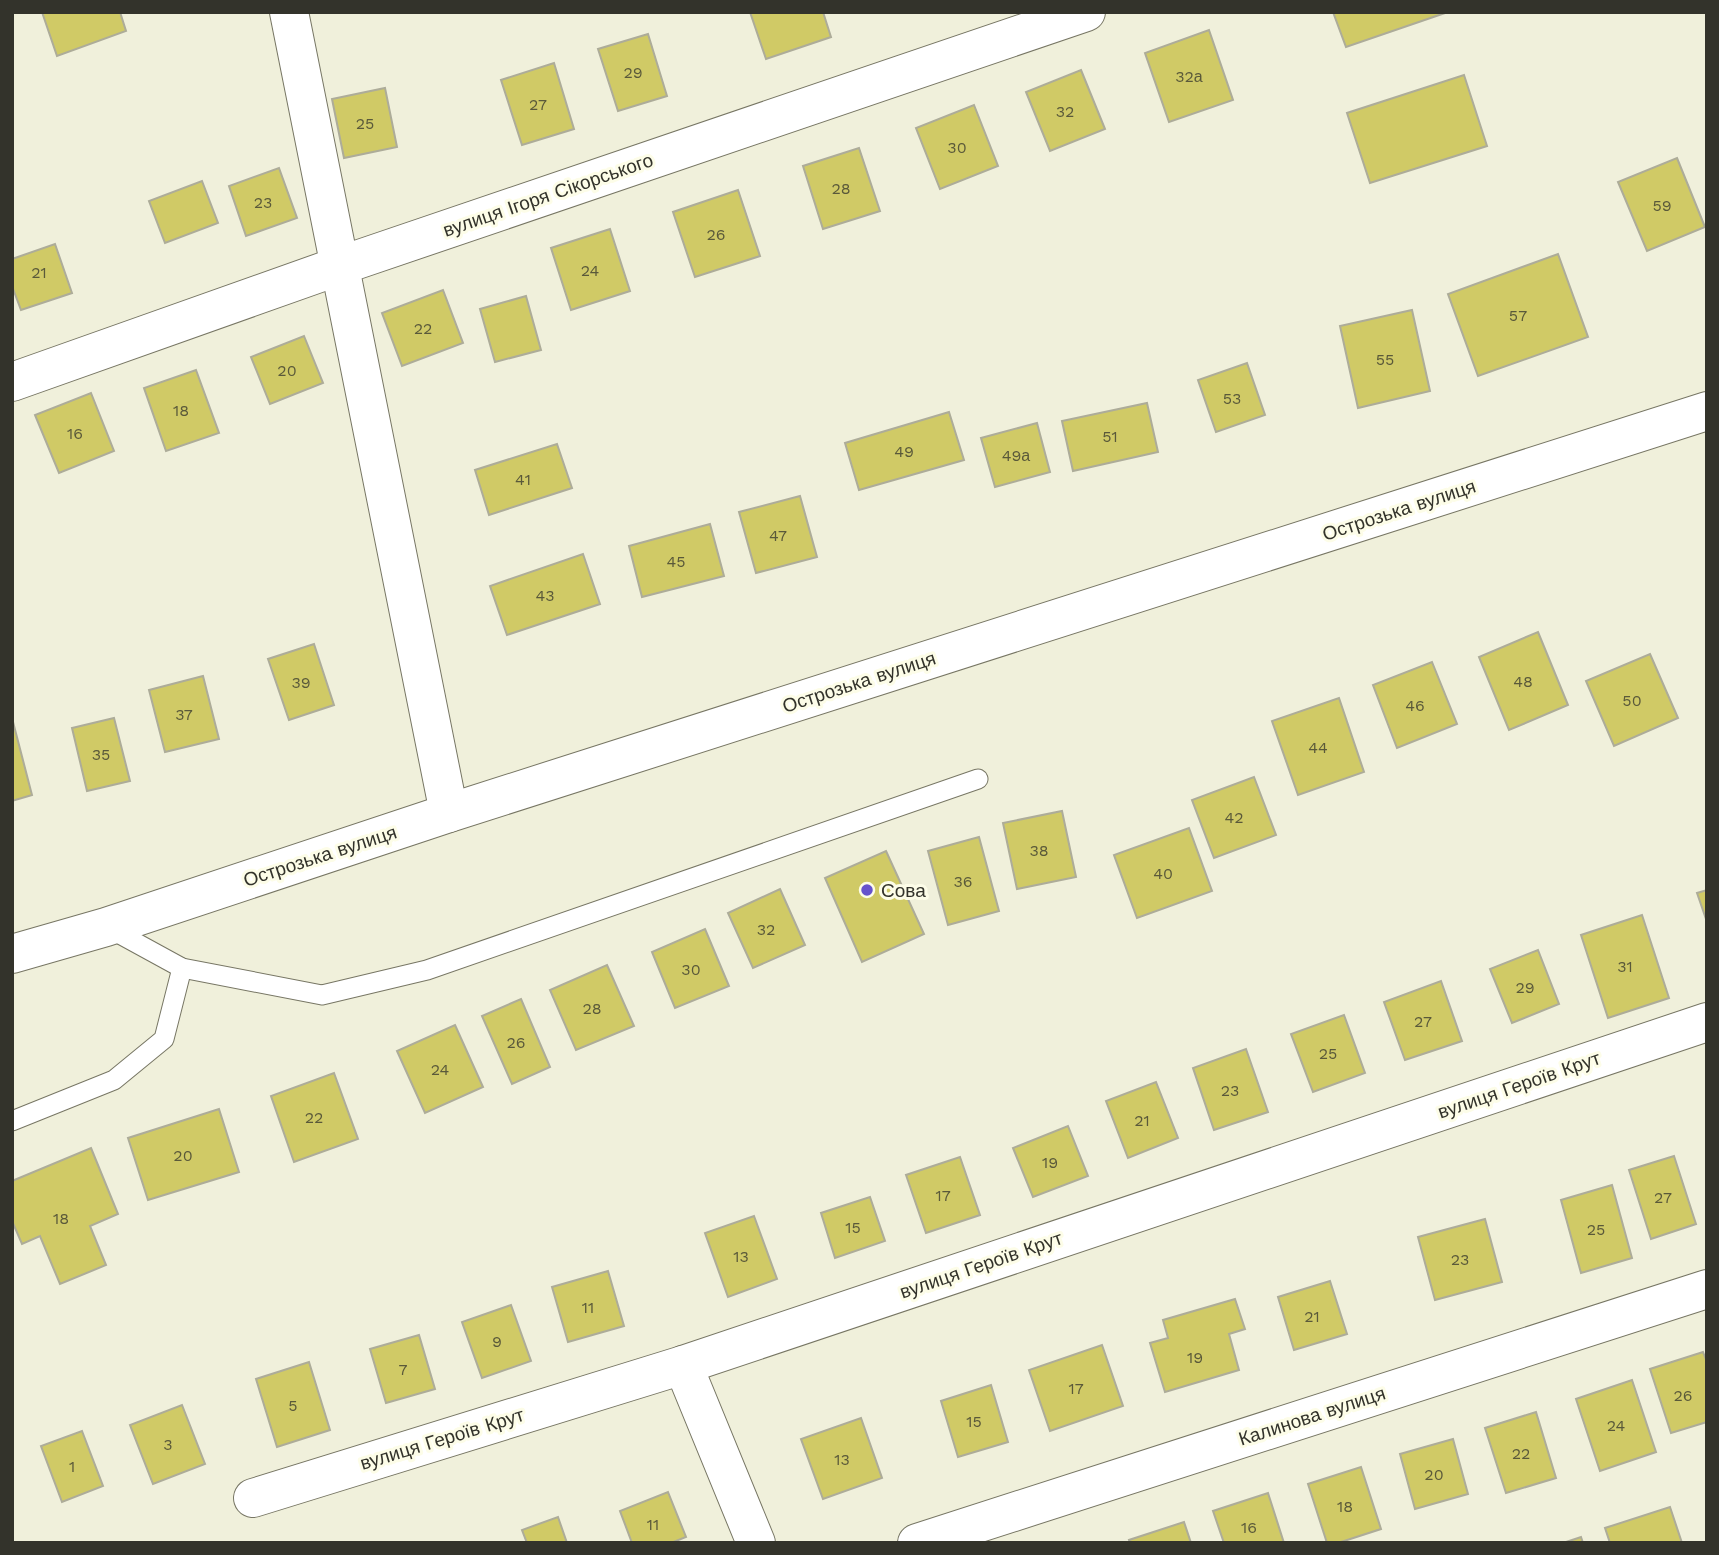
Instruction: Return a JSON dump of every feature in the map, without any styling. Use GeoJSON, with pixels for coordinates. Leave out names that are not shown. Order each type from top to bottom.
{"type":"FeatureCollection","features":[{"type":"Feature","properties":{"kind":"street"},"geometry":{"type":"LineString","coordinates":[[289,12],[449,813]]}},
{"type":"Feature","properties":{"kind":"street","name":"вулиця Ігоря Сікорського"},"geometry":{"type":"LineString","coordinates":[[12,382],[339,266],[1086,12]]}},
{"type":"Feature","properties":{"kind":"street","name":"Острозька вулиця"},"geometry":{"type":"LineString","coordinates":[[12,954],[106,927],[449,813],[1707,411]]}},
{"type":"Feature","properties":{"kind":"street","name":"вулиця Героїв Крут"},"geometry":{"type":"LineString","coordinates":[[253,1498],[683,1365],[1707,1022]]}},
{"type":"Feature","properties":{"kind":"street","name":"Калинова вулиця"},"geometry":{"type":"LineString","coordinates":[[917,1543],[1707,1289]]}},
{"type":"Feature","properties":{"kind":"street"},"geometry":{"type":"LineString","coordinates":[[683,1365],[756,1543]]}},
{"type":"Feature","properties":{"kind":"lane"},"geometry":{"type":"LineString","coordinates":[[106,927],[181,968],[322,995],[451,962],[978,779]]}},
{"type":"Feature","properties":{"kind":"lane"},"geometry":{"type":"LineString","coordinates":[[12,1121],[114,1080],[164,1039],[181,968]]}},
{"type":"Feature","properties":{"kind":"building"},"geometry":{"type":"Polygon","coordinates":[[[42,12],[120,12],[126,31],[57,56],[42,12]]]}},
{"type":"Feature","properties":{"kind":"building"},"geometry":{"type":"Polygon","coordinates":[[[750,12],[823,12],[831,37],[766,59],[750,12]]]}},
{"type":"Feature","properties":{"kind":"building"},"geometry":{"type":"Polygon","coordinates":[[[1333,12],[1448,12],[1346,47],[1333,12]]]}},
{"type":"Feature","properties":{"kind":"building"},"geometry":{"type":"Polygon","coordinates":[[[1209,30],[1233,100],[1169,122],[1145,53],[1209,30]]]}},
{"type":"Feature","properties":{"kind":"building"},"geometry":{"type":"Polygon","coordinates":[[[648,34],[667,96],[618,111],[598,49],[648,34]]]}},
{"type":"Feature","properties":{"kind":"building"},"geometry":{"type":"Polygon","coordinates":[[[554,63],[574,129],[522,145],[501,80],[554,63]]]}},
{"type":"Feature","properties":{"kind":"building"},"geometry":{"type":"Polygon","coordinates":[[[1081,70],[1105,129],[1050,151],[1026,92],[1081,70]]]}},
{"type":"Feature","properties":{"kind":"building"},"geometry":{"type":"Polygon","coordinates":[[[1464,75],[1487,146],[1370,183],[1347,113],[1464,75]]]}},
{"type":"Feature","properties":{"kind":"building"},"geometry":{"type":"Polygon","coordinates":[[[385,88],[397,147],[344,158],[332,99],[385,88]]]}},
{"type":"Feature","properties":{"kind":"building"},"geometry":{"type":"Polygon","coordinates":[[[974,105],[998,166],[940,189],[916,128],[974,105]]]}},
{"type":"Feature","properties":{"kind":"building"},"geometry":{"type":"Polygon","coordinates":[[[859,148],[880,211],[823,229],[803,166],[859,148]]]}},
{"type":"Feature","properties":{"kind":"building"},"geometry":{"type":"Polygon","coordinates":[[[1677,158],[1705,227],[1647,251],[1618,182],[1677,158]]]}},
{"type":"Feature","properties":{"kind":"building"},"geometry":{"type":"Polygon","coordinates":[[[279,168],[297,218],[246,236],[229,186],[279,168]]]}},
{"type":"Feature","properties":{"kind":"building"},"geometry":{"type":"Polygon","coordinates":[[[202,181],[218,223],[165,243],[149,201],[202,181]]]}},
{"type":"Feature","properties":{"kind":"building"},"geometry":{"type":"Polygon","coordinates":[[[738,190],[760,256],[695,277],[673,212],[738,190]]]}},
{"type":"Feature","properties":{"kind":"building"},"geometry":{"type":"Polygon","coordinates":[[[610,229],[630,291],[571,310],[551,248],[610,229]]]}},
{"type":"Feature","properties":{"kind":"building"},"geometry":{"type":"Polygon","coordinates":[[[55,244],[72,293],[21,310],[12,286],[12,259],[55,244]]]}},
{"type":"Feature","properties":{"kind":"building"},"geometry":{"type":"Polygon","coordinates":[[[1558,254],[1588,337],[1478,376],[1448,294],[1558,254]]]}},
{"type":"Feature","properties":{"kind":"building"},"geometry":{"type":"Polygon","coordinates":[[[443,290],[463,343],[402,366],[382,313],[443,290]]]}},
{"type":"Feature","properties":{"kind":"building"},"geometry":{"type":"Polygon","coordinates":[[[526,296],[541,350],[495,362],[480,309],[526,296]]]}},
{"type":"Feature","properties":{"kind":"building"},"geometry":{"type":"Polygon","coordinates":[[[1412,310],[1430,391],[1358,408],[1340,326],[1412,310]]]}},
{"type":"Feature","properties":{"kind":"building"},"geometry":{"type":"Polygon","coordinates":[[[304,336],[323,383],[270,404],[251,357],[304,336]]]}},
{"type":"Feature","properties":{"kind":"building"},"geometry":{"type":"Polygon","coordinates":[[[1247,363],[1265,415],[1216,432],[1198,380],[1247,363]]]}},
{"type":"Feature","properties":{"kind":"building"},"geometry":{"type":"Polygon","coordinates":[[[196,370],[219,433],[166,451],[144,388],[196,370]]]}},
{"type":"Feature","properties":{"kind":"building"},"geometry":{"type":"Polygon","coordinates":[[[91,393],[114,451],[59,473],[35,415],[91,393]]]}},
{"type":"Feature","properties":{"kind":"building"},"geometry":{"type":"Polygon","coordinates":[[[1147,403],[1158,452],[1073,471],[1062,421],[1147,403]]]}},
{"type":"Feature","properties":{"kind":"building"},"geometry":{"type":"Polygon","coordinates":[[[949,412],[964,460],[859,490],[845,443],[949,412]]]}},
{"type":"Feature","properties":{"kind":"building"},"geometry":{"type":"Polygon","coordinates":[[[1037,423],[1050,472],[995,487],[981,438],[1037,423]]]}},
{"type":"Feature","properties":{"kind":"building"},"geometry":{"type":"Polygon","coordinates":[[[557,444],[572,488],[489,515],[475,470],[557,444]]]}},
{"type":"Feature","properties":{"kind":"building"},"geometry":{"type":"Polygon","coordinates":[[[800,496],[817,557],[756,573],[739,512],[800,496]]]}},
{"type":"Feature","properties":{"kind":"building"},"geometry":{"type":"Polygon","coordinates":[[[710,524],[724,576],[642,597],[629,546],[710,524]]]}},
{"type":"Feature","properties":{"kind":"building"},"geometry":{"type":"Polygon","coordinates":[[[583,554],[600,604],[507,635],[490,586],[583,554]]]}},
{"type":"Feature","properties":{"kind":"building"},"geometry":{"type":"Polygon","coordinates":[[[1538,632],[1568,705],[1509,730],[1479,657],[1538,632]]]}},
{"type":"Feature","properties":{"kind":"building"},"geometry":{"type":"Polygon","coordinates":[[[314,644],[334,705],[289,720],[268,659],[314,644]]]}},
{"type":"Feature","properties":{"kind":"building"},"geometry":{"type":"Polygon","coordinates":[[[1650,654],[1678,718],[1614,746],[1586,681],[1650,654]]]}},
{"type":"Feature","properties":{"kind":"building"},"geometry":{"type":"Polygon","coordinates":[[[1432,662],[1457,724],[1397,748],[1373,685],[1432,662]]]}},
{"type":"Feature","properties":{"kind":"building"},"geometry":{"type":"Polygon","coordinates":[[[203,676],[219,739],[165,752],[149,690],[203,676]]]}},
{"type":"Feature","properties":{"kind":"building"},"geometry":{"type":"Polygon","coordinates":[[[1339,698],[1364,772],[1298,795],[1272,721],[1339,698]]]}},
{"type":"Feature","properties":{"kind":"building"},"geometry":{"type":"Polygon","coordinates":[[[12,718],[32,795],[12,801],[12,718]]]}},
{"type":"Feature","properties":{"kind":"building"},"geometry":{"type":"Polygon","coordinates":[[[114,718],[130,781],[87,791],[72,728],[114,718]]]}},
{"type":"Feature","properties":{"kind":"building"},"geometry":{"type":"Polygon","coordinates":[[[1254,777],[1276,835],[1214,858],[1192,800],[1254,777]]]}},
{"type":"Feature","properties":{"kind":"building"},"geometry":{"type":"Polygon","coordinates":[[[1062,811],[1076,877],[1017,889],[1003,823],[1062,811]]]}},
{"type":"Feature","properties":{"kind":"building"},"geometry":{"type":"Polygon","coordinates":[[[1189,828],[1212,891],[1137,918],[1114,855],[1189,828]]]}},
{"type":"Feature","properties":{"kind":"building"},"geometry":{"type":"Polygon","coordinates":[[[979,837],[999,911],[948,925],[928,851],[979,837]]]}},
{"type":"Feature","properties":{"kind":"building"},"geometry":{"type":"Polygon","coordinates":[[[886,851],[924,934],[862,962],[825,878],[886,851]]]}},
{"type":"Feature","properties":{"kind":"building"},"geometry":{"type":"Polygon","coordinates":[[[780,889],[805,945],[753,968],[728,913],[780,889]]]}},
{"type":"Feature","properties":{"kind":"building"},"geometry":{"type":"Polygon","coordinates":[[[1707,890],[1707,922],[1697,893],[1707,890]]]}},
{"type":"Feature","properties":{"kind":"building"},"geometry":{"type":"Polygon","coordinates":[[[1642,915],[1669,998],[1608,1018],[1581,935],[1642,915]]]}},
{"type":"Feature","properties":{"kind":"building"},"geometry":{"type":"Polygon","coordinates":[[[705,929],[729,986],[675,1008],[652,952],[705,929]]]}},
{"type":"Feature","properties":{"kind":"building"},"geometry":{"type":"Polygon","coordinates":[[[1538,950],[1559,1004],[1512,1023],[1490,969],[1538,950]]]}},
{"type":"Feature","properties":{"kind":"building"},"geometry":{"type":"Polygon","coordinates":[[[607,965],[634,1026],[576,1050],[550,990],[607,965]]]}},
{"type":"Feature","properties":{"kind":"building"},"geometry":{"type":"Polygon","coordinates":[[[1441,981],[1462,1041],[1405,1060],[1384,1002],[1441,981]]]}},
{"type":"Feature","properties":{"kind":"building"},"geometry":{"type":"Polygon","coordinates":[[[521,999],[550,1067],[512,1084],[482,1016],[521,999]]]}},
{"type":"Feature","properties":{"kind":"building"},"geometry":{"type":"Polygon","coordinates":[[[1344,1015],[1365,1073],[1313,1092],[1291,1034],[1344,1015]]]}},
{"type":"Feature","properties":{"kind":"building"},"geometry":{"type":"Polygon","coordinates":[[[455,1025],[483,1087],[425,1113],[397,1051],[455,1025]]]}},
{"type":"Feature","properties":{"kind":"building"},"geometry":{"type":"Polygon","coordinates":[[[1246,1049],[1268,1112],[1214,1130],[1193,1068],[1246,1049]]]}},
{"type":"Feature","properties":{"kind":"building"},"geometry":{"type":"Polygon","coordinates":[[[334,1073],[358,1139],[294,1162],[271,1096],[334,1073]]]}},
{"type":"Feature","properties":{"kind":"building"},"geometry":{"type":"Polygon","coordinates":[[[1156,1082],[1178,1138],[1128,1158],[1106,1101],[1156,1082]]]}},
{"type":"Feature","properties":{"kind":"building"},"geometry":{"type":"Polygon","coordinates":[[[219,1109],[239,1172],[148,1200],[128,1138],[219,1109]]]}},
{"type":"Feature","properties":{"kind":"building"},"geometry":{"type":"Polygon","coordinates":[[[1068,1126],[1088,1176],[1033,1197],[1013,1148],[1068,1126]]]}},
{"type":"Feature","properties":{"kind":"building"},"geometry":{"type":"Polygon","coordinates":[[[91,1148],[118,1214],[90,1226],[106,1265],[60,1284],[40,1236],[22,1244],[12,1221],[12,1181],[91,1148]]]}},
{"type":"Feature","properties":{"kind":"building"},"geometry":{"type":"Polygon","coordinates":[[[1674,1156],[1696,1224],[1651,1239],[1629,1170],[1674,1156]]]}},
{"type":"Feature","properties":{"kind":"building"},"geometry":{"type":"Polygon","coordinates":[[[960,1157],[980,1215],[926,1233],[906,1175],[960,1157]]]}},
{"type":"Feature","properties":{"kind":"building"},"geometry":{"type":"Polygon","coordinates":[[[1612,1185],[1632,1258],[1581,1273],[1561,1200],[1612,1185]]]}},
{"type":"Feature","properties":{"kind":"building"},"geometry":{"type":"Polygon","coordinates":[[[870,1197],[885,1241],[835,1258],[821,1213],[870,1197]]]}},
{"type":"Feature","properties":{"kind":"building"},"geometry":{"type":"Polygon","coordinates":[[[754,1216],[777,1279],[728,1297],[705,1233],[754,1216]]]}},
{"type":"Feature","properties":{"kind":"building"},"geometry":{"type":"Polygon","coordinates":[[[1485,1219],[1502,1282],[1435,1300],[1418,1237],[1485,1219]]]}},
{"type":"Feature","properties":{"kind":"building"},"geometry":{"type":"Polygon","coordinates":[[[608,1271],[624,1326],[568,1342],[552,1287],[608,1271]]]}},
{"type":"Feature","properties":{"kind":"building"},"geometry":{"type":"Polygon","coordinates":[[[1330,1281],[1347,1334],[1294,1350],[1278,1297],[1330,1281]]]}},
{"type":"Feature","properties":{"kind":"building"},"geometry":{"type":"Polygon","coordinates":[[[1235,1299],[1245,1329],[1229,1334],[1239,1370],[1165,1392],[1150,1343],[1168,1338],[1163,1320],[1235,1299]]]}},
{"type":"Feature","properties":{"kind":"building"},"geometry":{"type":"Polygon","coordinates":[[[511,1305],[531,1361],[482,1378],[462,1322],[511,1305]]]}},
{"type":"Feature","properties":{"kind":"building"},"geometry":{"type":"Polygon","coordinates":[[[419,1335],[435,1389],[386,1403],[370,1349],[419,1335]]]}},
{"type":"Feature","properties":{"kind":"building"},"geometry":{"type":"Polygon","coordinates":[[[1102,1345],[1123,1406],[1050,1431],[1029,1370],[1102,1345]]]}},
{"type":"Feature","properties":{"kind":"building"},"geometry":{"type":"Polygon","coordinates":[[[1703,1352],[1707,1362],[1707,1422],[1671,1433],[1650,1369],[1703,1352]]]}},
{"type":"Feature","properties":{"kind":"building"},"geometry":{"type":"Polygon","coordinates":[[[309,1362],[330,1430],[277,1447],[256,1379],[309,1362]]]}},
{"type":"Feature","properties":{"kind":"building"},"geometry":{"type":"Polygon","coordinates":[[[1632,1380],[1656,1452],[1600,1471],[1576,1399],[1632,1380]]]}},
{"type":"Feature","properties":{"kind":"building"},"geometry":{"type":"Polygon","coordinates":[[[991,1385],[1008,1442],[958,1457],[941,1401],[991,1385]]]}},
{"type":"Feature","properties":{"kind":"building"},"geometry":{"type":"Polygon","coordinates":[[[182,1405],[205,1464],[153,1484],[130,1425],[182,1405]]]}},
{"type":"Feature","properties":{"kind":"building"},"geometry":{"type":"Polygon","coordinates":[[[1536,1412],[1556,1478],[1506,1493],[1485,1428],[1536,1412]]]}},
{"type":"Feature","properties":{"kind":"building"},"geometry":{"type":"Polygon","coordinates":[[[861,1418],[882,1478],[823,1499],[801,1439],[861,1418]]]}},
{"type":"Feature","properties":{"kind":"building"},"geometry":{"type":"Polygon","coordinates":[[[82,1431],[103,1486],[62,1502],[41,1446],[82,1431]]]}},
{"type":"Feature","properties":{"kind":"building"},"geometry":{"type":"Polygon","coordinates":[[[1453,1439],[1468,1494],[1415,1509],[1400,1454],[1453,1439]]]}},
{"type":"Feature","properties":{"kind":"building"},"geometry":{"type":"Polygon","coordinates":[[[1361,1467],[1381,1529],[1338,1543],[1327,1543],[1308,1484],[1361,1467]]]}},
{"type":"Feature","properties":{"kind":"building"},"geometry":{"type":"Polygon","coordinates":[[[668,1492],[686,1537],[671,1543],[632,1543],[620,1511],[668,1492]]]}},
{"type":"Feature","properties":{"kind":"building"},"geometry":{"type":"Polygon","coordinates":[[[1268,1493],[1284,1543],[1224,1543],[1213,1511],[1268,1493]]]}},
{"type":"Feature","properties":{"kind":"building"},"geometry":{"type":"Polygon","coordinates":[[[1670,1507],[1682,1543],[1610,1543],[1605,1528],[1670,1507]]]}},
{"type":"Feature","properties":{"kind":"building"},"geometry":{"type":"Polygon","coordinates":[[[558,1517],[567,1543],[527,1543],[522,1530],[558,1517]]]}},
{"type":"Feature","properties":{"kind":"building"},"geometry":{"type":"Polygon","coordinates":[[[1184,1522],[1191,1543],[1130,1543],[1129,1540],[1184,1522]]]}},
{"type":"Feature","properties":{"kind":"building"},"geometry":{"type":"Polygon","coordinates":[[[1581,1537],[1583,1543],[1563,1543],[1581,1537]]]}},
{"type":"Feature","properties":{"kind":"place","name":"Сова"},"geometry":{"type":"Point","coordinates":[867,890]}}]}
